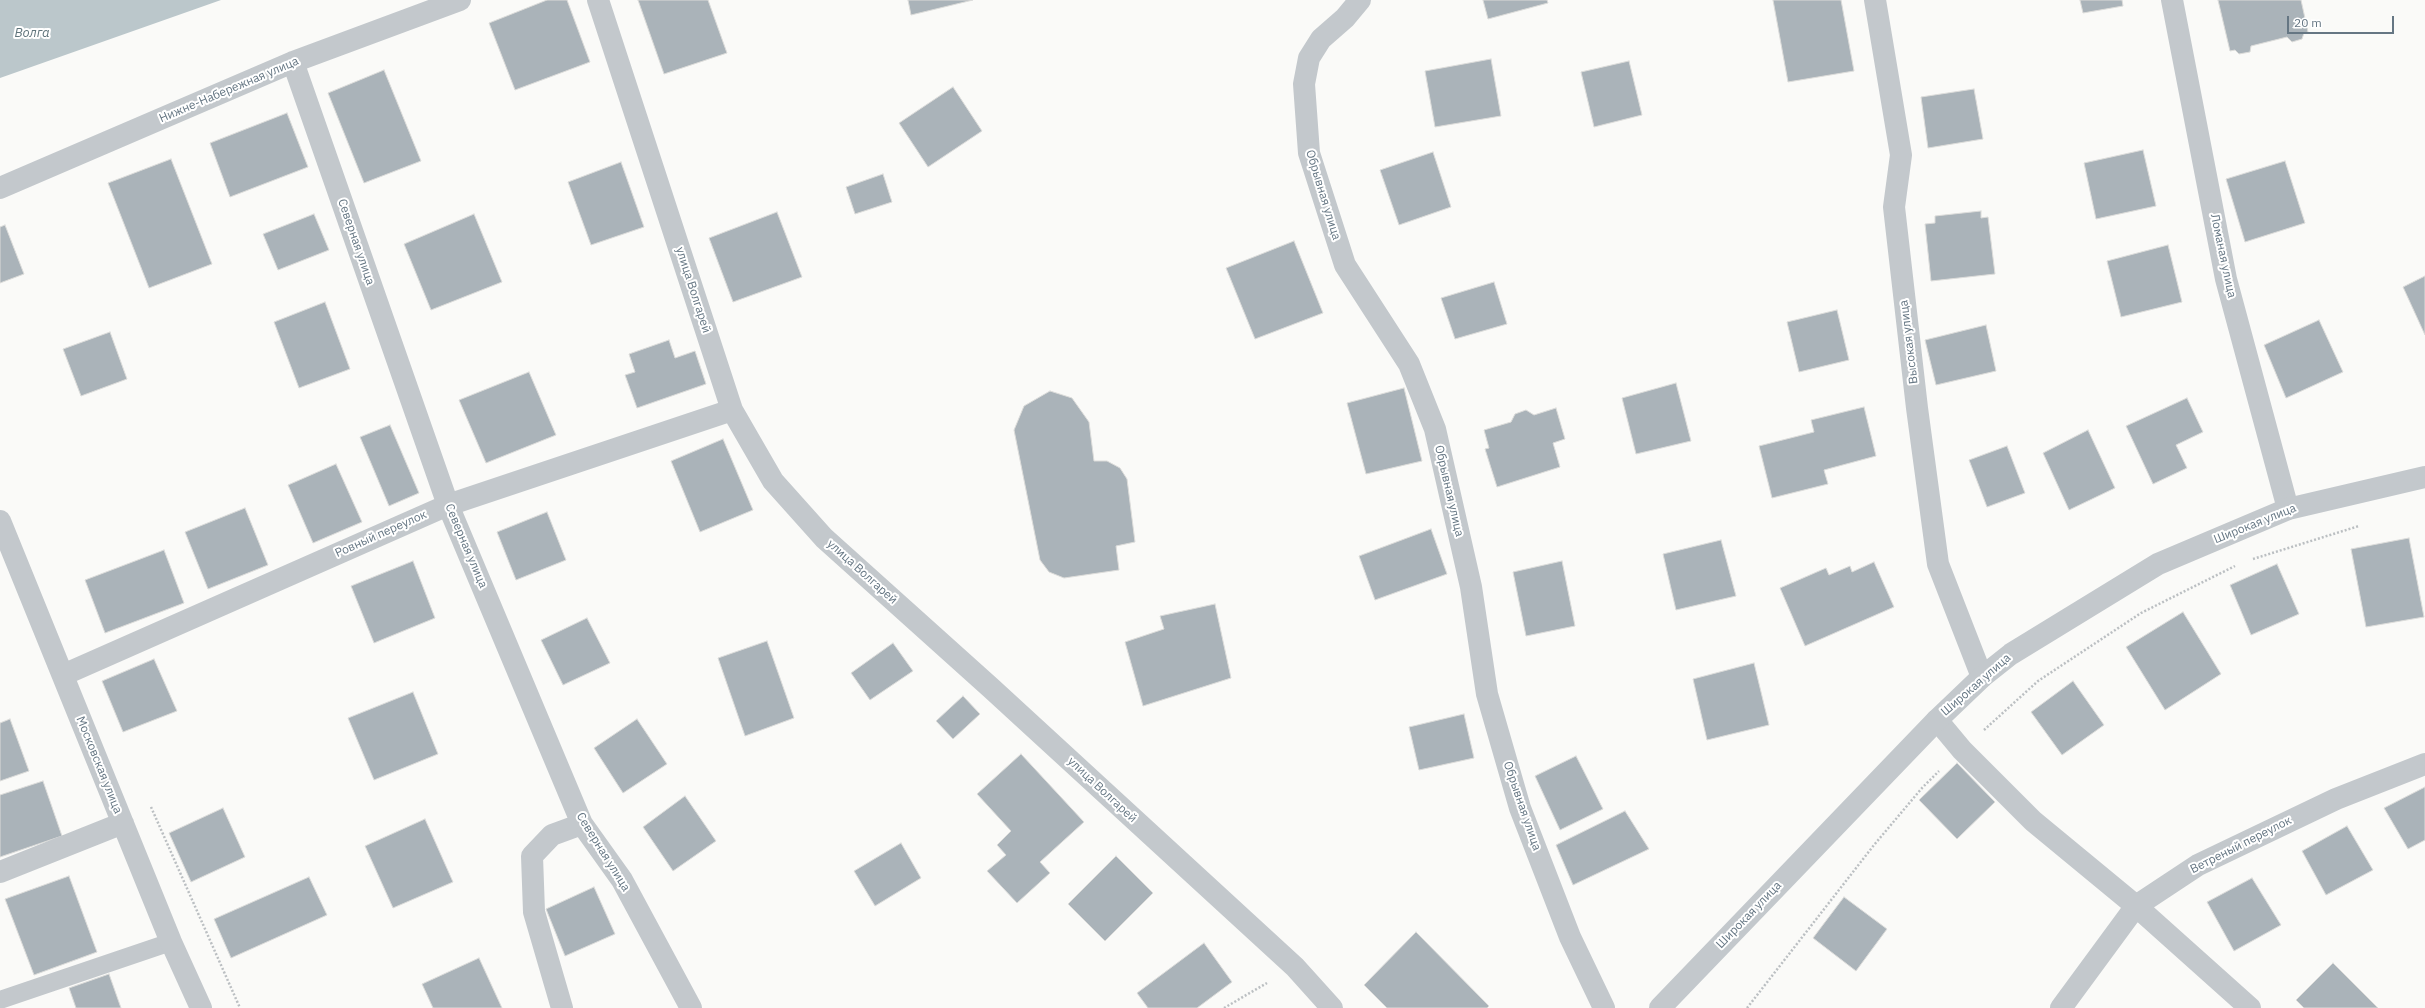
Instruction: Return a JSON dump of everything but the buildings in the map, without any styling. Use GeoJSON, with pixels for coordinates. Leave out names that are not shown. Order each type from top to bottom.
{"type":"FeatureCollection","features":[{"type":"Feature","properties":{"kind":"street","name":"Нижне-Набережная улица"},"geometry":{"type":"LineString","coordinates":[[0,188],[293,62],[460,0]]}},
{"type":"Feature","properties":{"kind":"street","name":"улица Волгарей"},"geometry":{"type":"LineString","coordinates":[[598,0],[732,410],[773,481],[824,538],[986,682],[1295,967],[1332,1008]]}},
{"type":"Feature","properties":{"kind":"street","name":"Обрывная улица"},"geometry":{"type":"LineString","coordinates":[[1360,0],[1345,18],[1322,39],[1309,58],[1304,84],[1309,153],[1345,265],[1409,364],[1435,429],[1471,587],[1487,694],[1520,808],[1570,937],[1604,1008]]}},
{"type":"Feature","properties":{"kind":"street","name":"Высокая улица"},"geometry":{"type":"LineString","coordinates":[[1875,0],[1901,155],[1894,207],[1917,408],[1938,564],[1982,677]]}},
{"type":"Feature","properties":{"kind":"street","name":"Ломаная улица"},"geometry":{"type":"LineString","coordinates":[[2172,0],[2226,280],[2288,509]]}},
{"type":"Feature","properties":{"kind":"street","name":"Северная улица"},"geometry":{"type":"LineString","coordinates":[[293,62],[448,505],[582,824],[622,880],[691,1008]]}},
{"type":"Feature","properties":{"kind":"street","name":"Ровный переулок"},"geometry":{"type":"LineString","coordinates":[[63,675],[448,505],[732,410]]}},
{"type":"Feature","properties":{"kind":"street","name":"Широкая улица"},"geometry":{"type":"LineString","coordinates":[[1660,1008],[1937,720],[1982,677],[2011,654],[2158,564],[2288,509],[2425,477]]}},
{"type":"Feature","properties":{"kind":"street","name":"Московская улица"},"geometry":{"type":"LineString","coordinates":[[0,521],[171,942],[201,1008]]}},
{"type":"Feature","properties":{"kind":"street"},"geometry":{"type":"LineString","coordinates":[[1937,720],[1962,750],[2033,821],[2136,906],[2250,1008]]}},
{"type":"Feature","properties":{"kind":"street","name":"Ветреный переулок"},"geometry":{"type":"LineString","coordinates":[[2061,1008],[2136,906],[2205,861],[2336,799],[2425,764]]}},
{"type":"Feature","properties":{"kind":"street"},"geometry":{"type":"LineString","coordinates":[[0,872],[123,823]]}},
{"type":"Feature","properties":{"kind":"street"},"geometry":{"type":"LineString","coordinates":[[562,1008],[534,912],[532,856],[552,835],[582,824]]}},
{"type":"Feature","properties":{"kind":"lane"},"geometry":{"type":"LineString","coordinates":[[0,1000],[171,942]]}},
{"type":"Feature","properties":{"kind":"path"},"geometry":{"type":"LineString","coordinates":[[2246,561],[2360,525]]}},
{"type":"Feature","properties":{"kind":"path"},"geometry":{"type":"LineString","coordinates":[[1747,1008],[1888,828],[1922,788],[2038,681],[2142,613],[2239,564]]}},
{"type":"Feature","properties":{"kind":"path"},"geometry":{"type":"LineString","coordinates":[[148,800],[240,1008]]}},
{"type":"Feature","properties":{"kind":"path"},"geometry":{"type":"LineString","coordinates":[[1224,1008],[1295,967]]}},
{"type":"Feature","properties":{"kind":"water","name":"Волга"},"geometry":{"type":"Polygon","coordinates":[[[0,0],[221,0],[0,78],[0,0]]]}}]}
